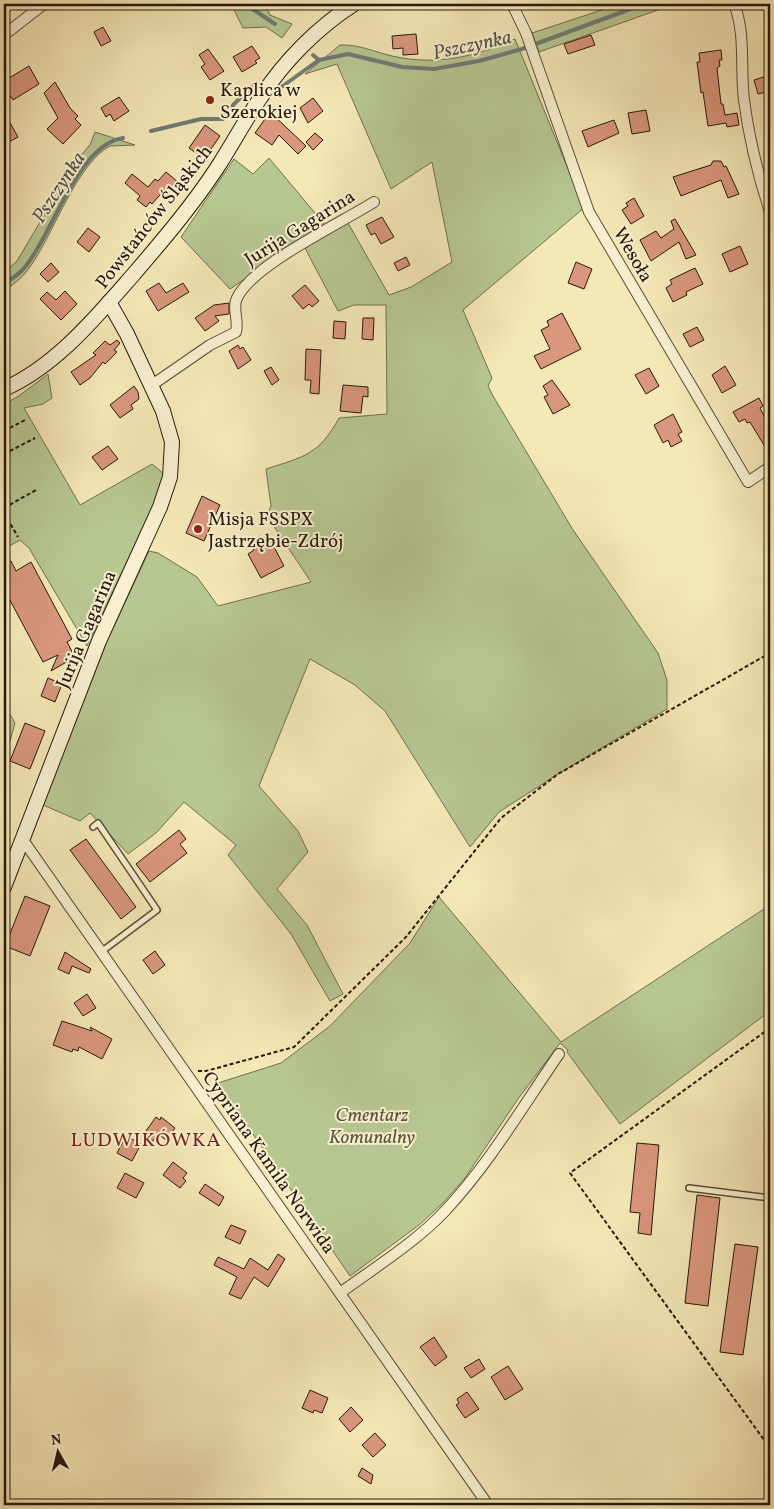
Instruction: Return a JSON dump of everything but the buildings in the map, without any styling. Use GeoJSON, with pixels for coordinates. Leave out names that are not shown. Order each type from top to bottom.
{"type":"FeatureCollection","features":[{"type":"Feature","properties":{"kind":"street"},"geometry":{"type":"LineString","coordinates":[[4,35],[44,4]]}},
{"type":"Feature","properties":{"kind":"street","name":"Powstańców Śląskich"},"geometry":{"type":"LineString","coordinates":[[4,389],[32,373],[60,352],[109,302],[204,189],[261,97],[277,75],[305,44],[354,4]]}},
{"type":"Feature","properties":{"kind":"street","name":"Wesoła"},"geometry":{"type":"LineString","coordinates":[[512,4],[526,33],[589,212],[748,482],[770,467]]}},
{"type":"Feature","properties":{"kind":"street"},"geometry":{"type":"LineString","coordinates":[[734,4],[740,33],[744,98],[755,166],[770,212]]}},
{"type":"Feature","properties":{"kind":"street","name":"Jurija Gagarina"},"geometry":{"type":"LineString","coordinates":[[152,385],[210,345],[236,332],[238,319],[235,300],[243,287],[252,278],[302,244],[374,202]]}},
{"type":"Feature","properties":{"kind":"street","name":"Jurija Gagarina"},"geometry":{"type":"LineString","coordinates":[[4,888],[99,641],[167,490],[172,466],[172,442],[163,411],[127,334],[109,302]]}},
{"type":"Feature","properties":{"kind":"street","name":"Cypriana Kamila Norwida"},"geometry":{"type":"LineString","coordinates":[[23,840],[488,1505]]}},
{"type":"Feature","properties":{"kind":"street"},"geometry":{"type":"LineString","coordinates":[[340,1293],[404,1246],[444,1212],[472,1180],[559,1054]]}},
{"type":"Feature","properties":{"kind":"lane"},"geometry":{"type":"LineString","coordinates":[[93,827],[98,823],[157,910],[101,952]]}},
{"type":"Feature","properties":{"kind":"lane"},"geometry":{"type":"LineString","coordinates":[[689,1188],[770,1198]]}},
{"type":"Feature","properties":{"kind":"path"},"geometry":{"type":"LineString","coordinates":[[4,431],[25,420]]}},
{"type":"Feature","properties":{"kind":"path"},"geometry":{"type":"LineString","coordinates":[[4,454],[35,438]]}},
{"type":"Feature","properties":{"kind":"path"},"geometry":{"type":"LineString","coordinates":[[4,508],[36,490]]}},
{"type":"Feature","properties":{"kind":"path"},"geometry":{"type":"LineString","coordinates":[[4,513],[18,537]]}},
{"type":"Feature","properties":{"kind":"path"},"geometry":{"type":"LineString","coordinates":[[185,1071],[206,1071],[294,1047],[406,937],[501,818],[558,774],[770,653]]}},
{"type":"Feature","properties":{"kind":"path"},"geometry":{"type":"LineString","coordinates":[[770,1028],[570,1173],[770,1448]]}},
{"type":"Feature","properties":{"kind":"green space"},"geometry":{"type":"Polygon","coordinates":[[[231,4],[265,4],[270,15],[292,24],[282,38],[266,27],[243,28],[231,4]]]}},
{"type":"Feature","properties":{"kind":"green space"},"geometry":{"type":"Polygon","coordinates":[[[620,4],[675,4],[539,52],[532,33],[620,4]]]}},
{"type":"Feature","properties":{"kind":"green space"},"geometry":{"type":"Polygon","coordinates":[[[515,39],[584,208],[463,310],[492,378],[488,386],[493,396],[573,530],[658,653],[667,680],[667,709],[558,774],[499,812],[470,847],[385,711],[355,685],[310,659],[259,786],[298,831],[308,852],[277,889],[307,925],[343,994],[330,1001],[291,934],[228,855],[236,845],[184,802],[156,833],[128,854],[90,813],[80,821],[43,805],[96,665],[149,551],[158,553],[197,577],[218,606],[311,582],[267,516],[271,506],[266,469],[309,453],[324,440],[339,418],[387,414],[386,305],[354,305],[338,311],[305,248],[348,223],[389,295],[411,287],[452,262],[432,162],[391,189],[337,64],[305,74],[340,45],[360,47],[408,59],[440,60],[485,51],[515,39]]]}},
{"type":"Feature","properties":{"kind":"green space"},"geometry":{"type":"Polygon","coordinates":[[[95,132],[135,145],[110,146],[97,156],[75,185],[27,271],[4,291],[4,273],[17,261],[76,161],[90,145],[95,132]]]}},
{"type":"Feature","properties":{"kind":"green space"},"geometry":{"type":"Polygon","coordinates":[[[269,158],[325,225],[230,289],[181,237],[234,159],[253,174],[269,158]]]}},
{"type":"Feature","properties":{"kind":"green space"},"geometry":{"type":"Polygon","coordinates":[[[48,374],[52,398],[43,404],[24,408],[80,505],[152,464],[164,474],[159,494],[87,646],[29,548],[20,540],[4,549],[4,404],[19,396],[48,374]]]}},
{"type":"Feature","properties":{"kind":"green space"},"geometry":{"type":"Polygon","coordinates":[[[4,704],[15,723],[5,759],[4,759],[4,704]]]}},
{"type":"Feature","properties":{"kind":"green space","name":"Cmentarz Komunalny"},"geometry":{"type":"Polygon","coordinates":[[[439,897],[561,1042],[770,905],[770,1011],[620,1124],[567,1052],[568,1050],[560,1043],[518,1099],[465,1178],[442,1204],[419,1225],[350,1276],[218,1083],[281,1063],[330,1026],[410,943],[439,897]]]}},
{"type":"Feature","properties":{"kind":"waterway"},"geometry":{"type":"LineString","coordinates":[[245,4],[275,24]]}},
{"type":"Feature","properties":{"kind":"waterway","name":"Pszczynka"},"geometry":{"type":"LineString","coordinates":[[280,88],[319,60],[348,54],[402,67],[434,69],[479,61],[522,49],[644,4]]}},
{"type":"Feature","properties":{"kind":"waterway","name":"Pszczynka"},"geometry":{"type":"LineString","coordinates":[[313,55],[319,60]]}},
{"type":"Feature","properties":{"kind":"waterway","name":"Pszczynka"},"geometry":{"type":"LineString","coordinates":[[151,131],[201,119],[223,119],[234,104],[256,83]]}},
{"type":"Feature","properties":{"kind":"waterway","name":"Pszczynka"},"geometry":{"type":"LineString","coordinates":[[4,284],[23,270],[46,234],[79,173],[92,156],[107,144],[123,138]]}},
{"type":"Feature","properties":{"kind":"place","name":"Kaplica w Szerokiej"},"geometry":{"type":"Point","coordinates":[210,100]}},
{"type":"Feature","properties":{"kind":"place","name":"Misja FSSPX Jastrzębie-Zdrój"},"geometry":{"type":"Point","coordinates":[198,529]}},
{"type":"Feature","properties":{"kind":"district","name":"LUDWIKÓWKA"},"geometry":{"type":"Point","coordinates":[146,1139]}}]}
